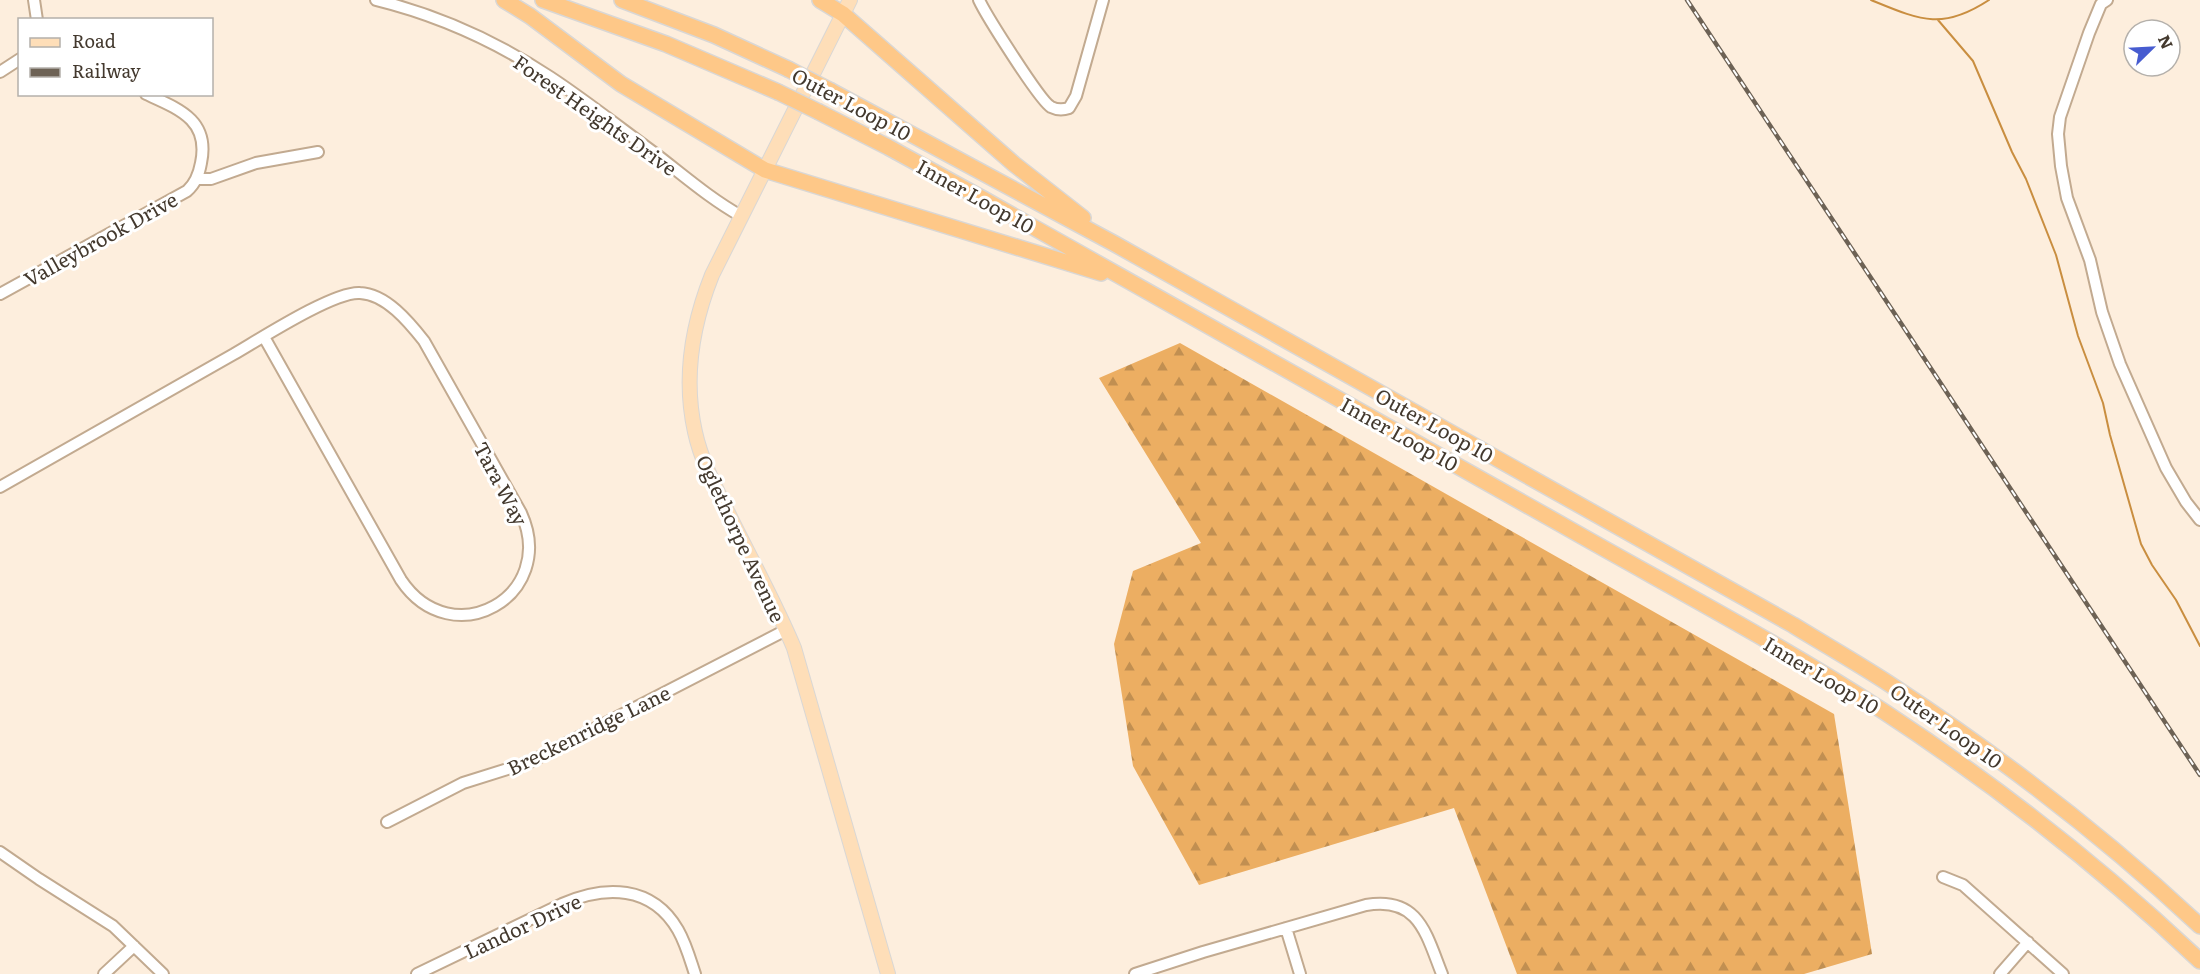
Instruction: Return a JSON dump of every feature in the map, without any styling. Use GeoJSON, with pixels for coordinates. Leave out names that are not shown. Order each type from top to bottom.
{"type":"FeatureCollection","features":[{"type":"Feature","properties":{"kind":"highway"},"geometry":{"type":"LineString","coordinates":[[504,0],[530,16],[621,84],[765,170],[1128,281]]}},
{"type":"Feature","properties":{"kind":"highway","name":"Inner Loop 10"},"geometry":{"type":"LineString","coordinates":[[543,0],[666,44],[778,92],[888,147],[1706,605],[1842,685],[1971,771],[2075,850],[2200,961]]}},
{"type":"Feature","properties":{"kind":"highway","name":"Outer Loop 10"},"geometry":{"type":"LineString","coordinates":[[622,0],[714,35],[831,91],[1115,244],[1793,625],[1893,686],[2058,805],[2200,926]]}},
{"type":"Feature","properties":{"kind":"highway"},"geometry":{"type":"LineString","coordinates":[[820,0],[843,15],[1014,164],[1115,244]]}},
{"type":"Feature","properties":{"kind":"main road","name":"Oglethorpe Avenue"},"geometry":{"type":"LineString","coordinates":[[850,0],[712,275],[697,316],[691,354],[690,393],[695,432],[707,469],[786,630],[806,687],[888,974]]}},
{"type":"Feature","properties":{"kind":"street"},"geometry":{"type":"LineString","coordinates":[[34,0],[37,18]]}},
{"type":"Feature","properties":{"kind":"street","name":"Forest Heights Drive"},"geometry":{"type":"LineString","coordinates":[[376,0],[454,26],[532,65],[589,104],[714,200],[741,216]]}},
{"type":"Feature","properties":{"kind":"street"},"geometry":{"type":"LineString","coordinates":[[979,0],[996,30],[1046,103],[1056,109],[1065,109],[1072,105],[1076,96],[1103,0]]}},
{"type":"Feature","properties":{"kind":"street"},"geometry":{"type":"LineString","coordinates":[[2107,0],[2101,3],[2060,117],[2058,134],[2061,166],[2067,198],[2087,251],[2102,312],[2120,364],[2166,468],[2186,502],[2200,520]]}},
{"type":"Feature","properties":{"kind":"street"},"geometry":{"type":"LineString","coordinates":[[0,72],[18,60]]}},
{"type":"Feature","properties":{"kind":"street","name":"Valleybrook Drive"},"geometry":{"type":"LineString","coordinates":[[0,294],[187,191],[197,179],[203,156],[203,143],[196,124],[179,109],[150,96]]}},
{"type":"Feature","properties":{"kind":"street","name":"Valleybrook Drive"},"geometry":{"type":"LineString","coordinates":[[197,179],[211,179],[256,163],[318,152]]}},
{"type":"Feature","properties":{"kind":"street","name":"Tara Way"},"geometry":{"type":"LineString","coordinates":[[0,486],[327,301],[351,293],[370,294],[381,299],[415,329],[431,351],[526,525],[530,544],[528,563],[517,586],[509,596],[490,609],[469,615],[447,614],[415,599],[401,580],[264,337]]}},
{"type":"Feature","properties":{"kind":"street","name":"Breckenridge Lane"},"geometry":{"type":"LineString","coordinates":[[387,822],[463,783],[530,762],[786,630]]}},
{"type":"Feature","properties":{"kind":"street"},"geometry":{"type":"LineString","coordinates":[[0,852],[113,926],[163,974]]}},
{"type":"Feature","properties":{"kind":"street"},"geometry":{"type":"LineString","coordinates":[[1943,877],[1963,885],[2063,974]]}},
{"type":"Feature","properties":{"kind":"street","name":"Landor Drive"},"geometry":{"type":"LineString","coordinates":[[417,974],[568,901],[604,891],[635,894],[663,911],[683,939],[695,974]]}},
{"type":"Feature","properties":{"kind":"street"},"geometry":{"type":"LineString","coordinates":[[1135,974],[1366,905],[1382,903],[1405,908],[1417,918],[1442,974]]}},
{"type":"Feature","properties":{"kind":"street"},"geometry":{"type":"LineString","coordinates":[[1286,928],[1300,974]]}},
{"type":"Feature","properties":{"kind":"street"},"geometry":{"type":"LineString","coordinates":[[2000,974],[2028,942]]}},
{"type":"Feature","properties":{"kind":"street"},"geometry":{"type":"LineString","coordinates":[[104,974],[134,946]]}},
{"type":"Feature","properties":{"kind":"green space"},"geometry":{"type":"Polygon","coordinates":[[[1180,343],[1834,714],[1872,954],[1804,974],[1517,974],[1454,808],[1199,885],[1133,766],[1114,644],[1133,571],[1201,543],[1099,378],[1180,343]]]}},
{"type":"Feature","properties":{"kind":"waterway"},"geometry":{"type":"LineString","coordinates":[[1871,0],[1904,13],[1931,19],[1958,16],[1989,0]]}},
{"type":"Feature","properties":{"kind":"waterway"},"geometry":{"type":"LineString","coordinates":[[1938,20],[1973,61],[2026,179],[2056,255],[2078,336],[2103,403],[2141,544],[2152,565],[2176,600],[2200,646]]}},
{"type":"Feature","properties":{"kind":"railway"},"geometry":{"type":"LineString","coordinates":[[1687,0],[2200,775]]}}]}
